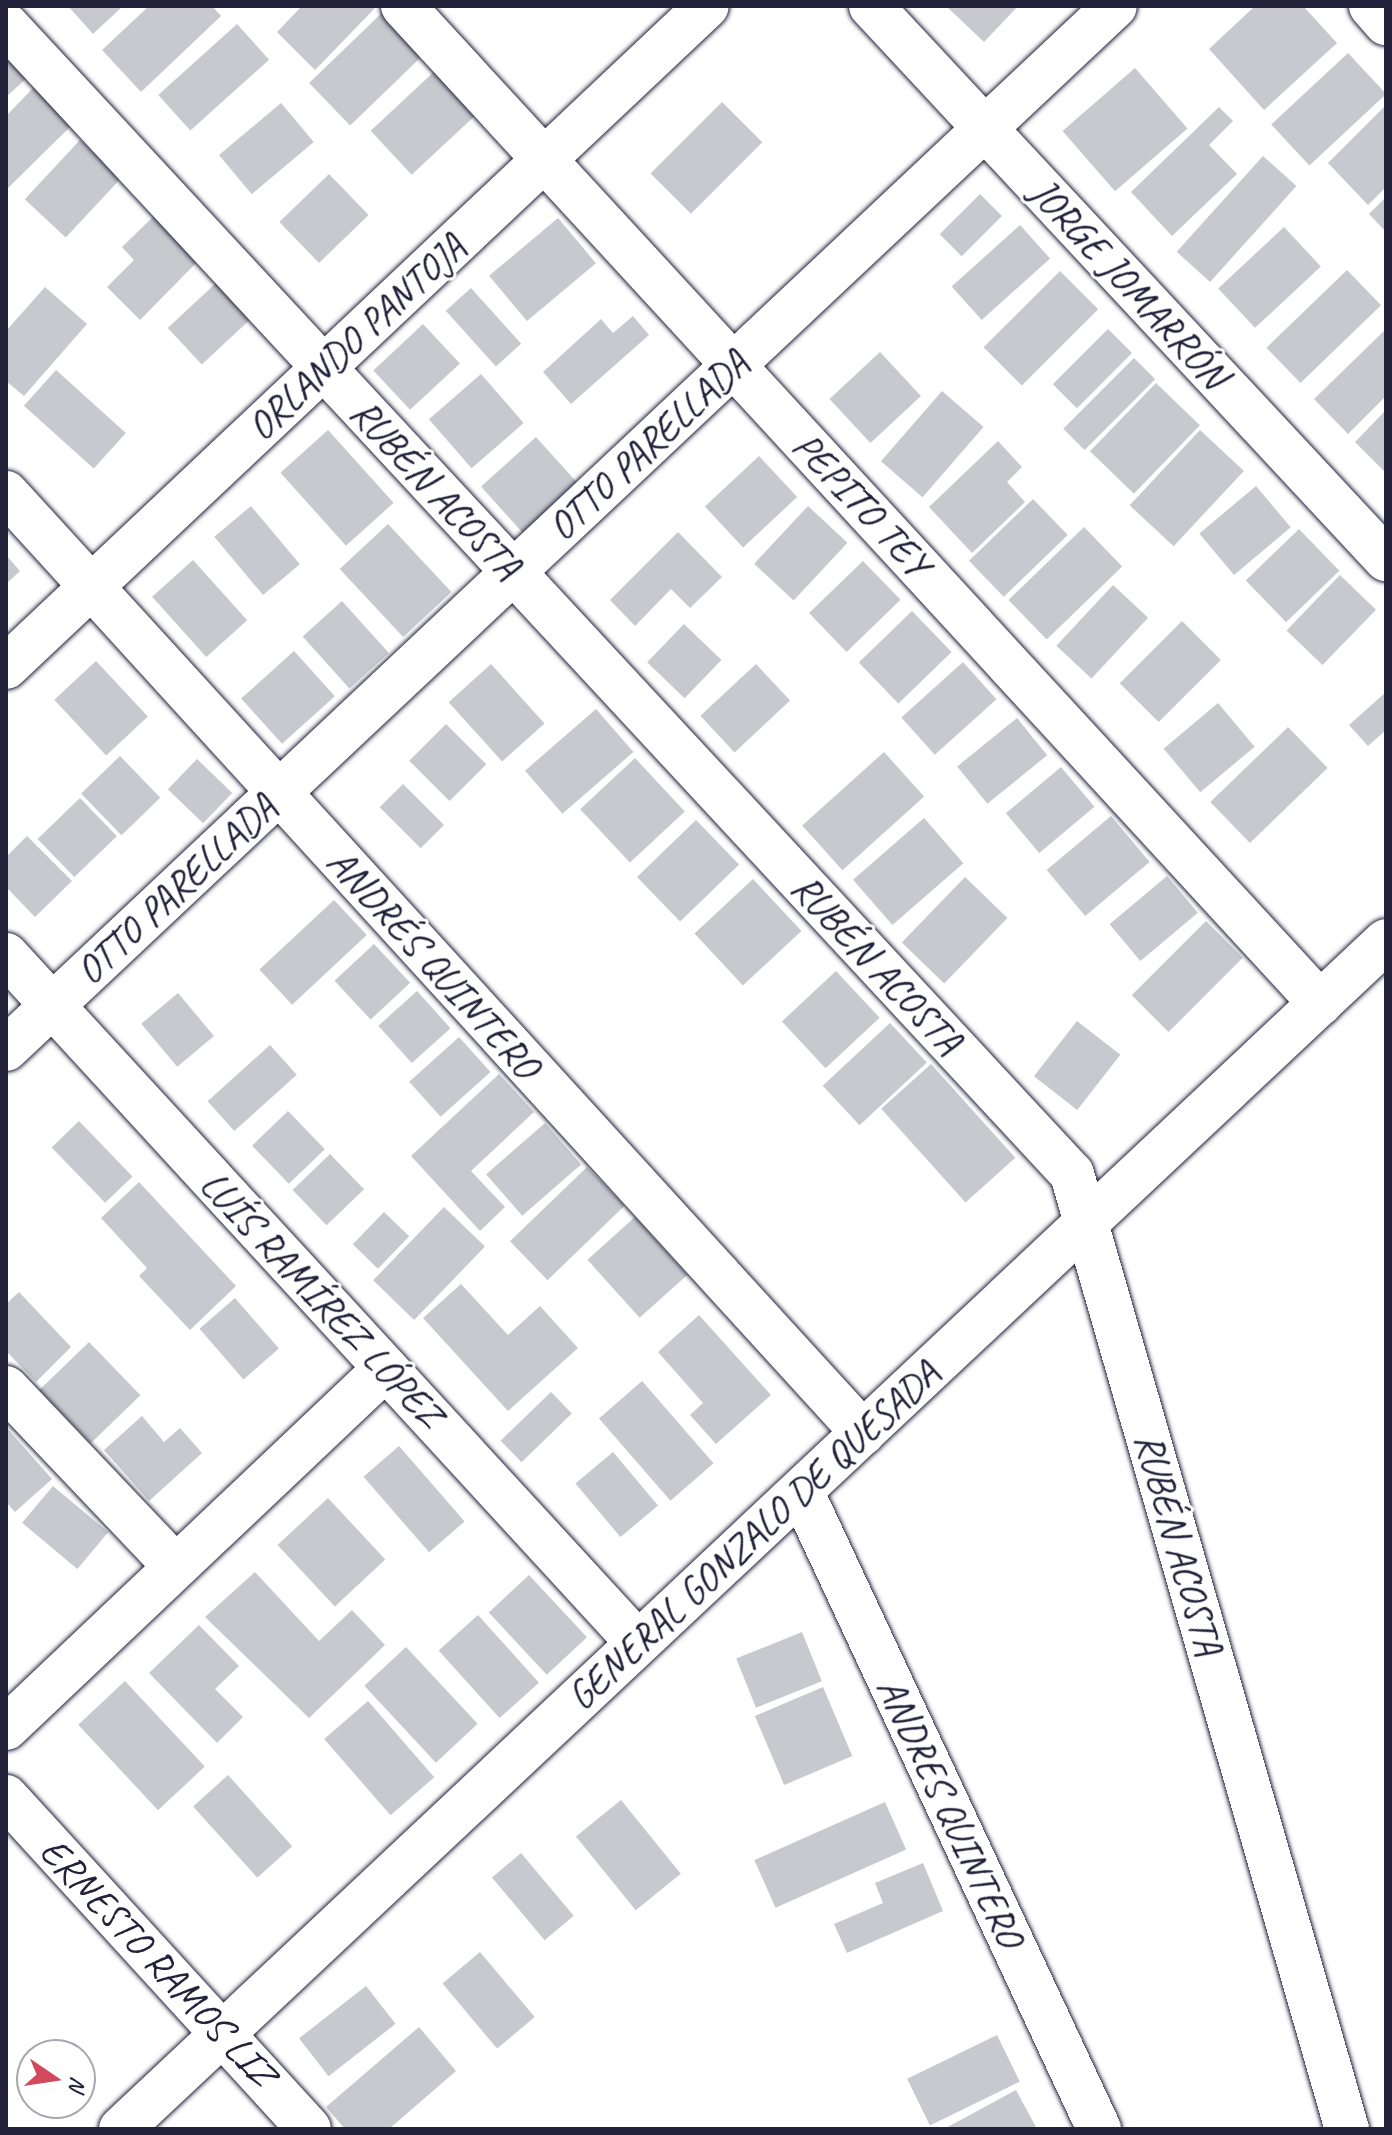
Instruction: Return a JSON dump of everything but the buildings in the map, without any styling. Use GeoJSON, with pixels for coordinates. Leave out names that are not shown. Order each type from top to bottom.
{"type":"FeatureCollection","features":[{"type":"Feature","properties":{"kind":"street","name":"PEPITO TEY"},"geometry":{"type":"LineString","coordinates":[[403,6],[1320,1003]]}},
{"type":"Feature","properties":{"kind":"street","name":"ORLANDO PANTOJA"},"geometry":{"type":"LineString","coordinates":[[6,667],[707,6]]}},
{"type":"Feature","properties":{"kind":"street","name":"JORGE JOMARRÓN"},"geometry":{"type":"LineString","coordinates":[[871,6],[1386,559]]}},
{"type":"Feature","properties":{"kind":"street","name":"OTTO PARELLADA"},"geometry":{"type":"LineString","coordinates":[[6,1049],[1115,6]]}},
{"type":"Feature","properties":{"kind":"street"},"geometry":{"type":"LineString","coordinates":[[1371,6],[1386,23]]}},
{"type":"Feature","properties":{"kind":"street","name":"RUBÉN ACOSTA"},"geometry":{"type":"LineString","coordinates":[[6,25],[1072,1174],[1347,2129]]}},
{"type":"Feature","properties":{"kind":"street","name":"ANDRÉS QUINTERO"},"geometry":{"type":"LineString","coordinates":[[6,493],[863,1433]]}},
{"type":"Feature","properties":{"kind":"street","name":"GENERAL GONZALO DE QUESADA"},"geometry":{"type":"LineString","coordinates":[[121,2129],[638,1643],[803,1495],[863,1433],[1086,1221],[1386,941]]}},
{"type":"Feature","properties":{"kind":"street","name":"LUÍS RAMÍREZ LÓPEZ"},"geometry":{"type":"LineString","coordinates":[[6,955],[638,1643]]}},
{"type":"Feature","properties":{"kind":"street"},"geometry":{"type":"LineString","coordinates":[[6,1728],[386,1368]]}},
{"type":"Feature","properties":{"kind":"street"},"geometry":{"type":"LineString","coordinates":[[6,1388],[175,1566]]}},
{"type":"Feature","properties":{"kind":"street","name":"ANDRES QUINTERO"},"geometry":{"type":"LineString","coordinates":[[803,1495],[1099,2129]]}},
{"type":"Feature","properties":{"kind":"street","name":"ERNESTO RAMOS LIZ"},"geometry":{"type":"LineString","coordinates":[[6,1797],[226,2030],[309,2129]]}}]}
